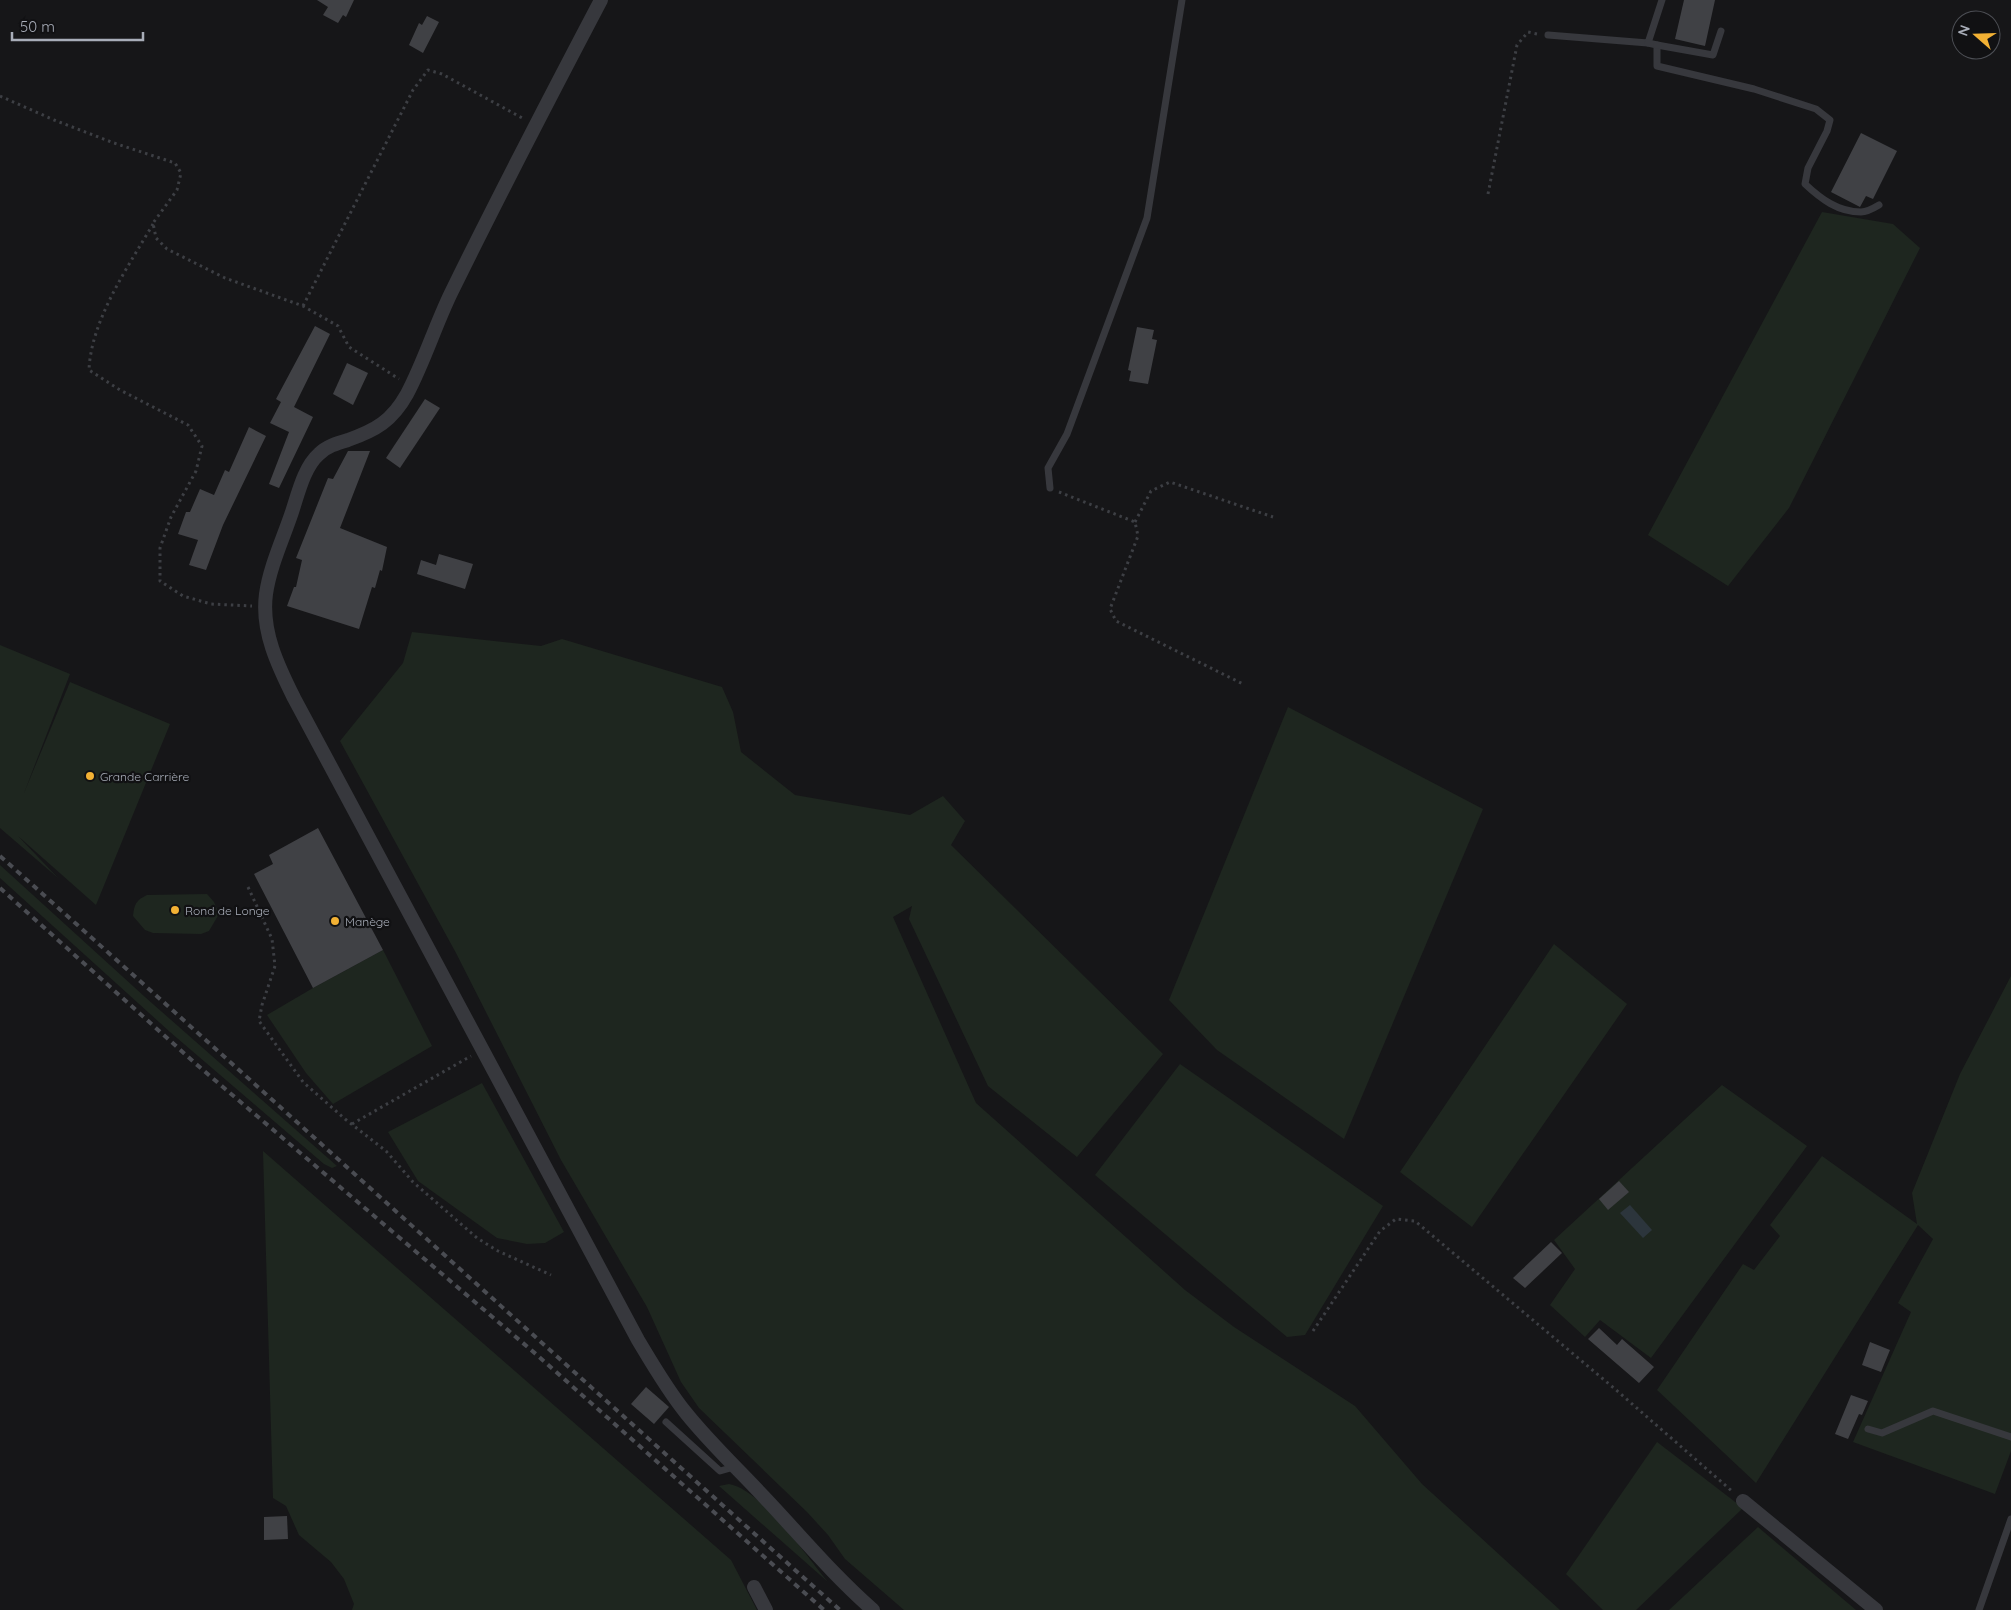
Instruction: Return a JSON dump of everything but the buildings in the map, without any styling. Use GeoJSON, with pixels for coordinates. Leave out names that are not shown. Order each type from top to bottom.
{"type":"FeatureCollection","features":[{"type":"Feature","properties":{"kind":"street"},"geometry":{"type":"LineString","coordinates":[[601,0],[450,296],[397,412],[383,424],[367,433],[334,444],[319,454],[308,470],[270,574],[266,596],[270,643],[279,669],[373,849],[482,1049],[589,1252],[638,1340],[669,1390],[686,1413],[734,1467],[764,1497],[829,1569],[873,1610]]}},
{"type":"Feature","properties":{"kind":"street"},"geometry":{"type":"LineString","coordinates":[[1743,1501],[1876,1610]]}},
{"type":"Feature","properties":{"kind":"street"},"geometry":{"type":"LineString","coordinates":[[754,1587],[766,1610]]}},
{"type":"Feature","properties":{"kind":"lane"},"geometry":{"type":"LineString","coordinates":[[1050,488],[1048,468],[1067,434],[1146,218],[1182,0]]}},
{"type":"Feature","properties":{"kind":"lane"},"geometry":{"type":"LineString","coordinates":[[1648,43],[1662,0]]}},
{"type":"Feature","properties":{"kind":"lane"},"geometry":{"type":"LineString","coordinates":[[1548,35],[1648,43],[1713,55],[1720,31]]}},
{"type":"Feature","properties":{"kind":"lane"},"geometry":{"type":"LineString","coordinates":[[1657,45],[1657,66],[1754,89],[1816,108],[1830,120],[1827,131],[1808,168],[1805,184],[1820,198],[1840,209],[1862,213],[1879,205]]}},
{"type":"Feature","properties":{"kind":"lane"},"geometry":{"type":"LineString","coordinates":[[1868,1429],[1882,1433],[1933,1411],[2011,1437]]}},
{"type":"Feature","properties":{"kind":"lane"},"geometry":{"type":"LineString","coordinates":[[666,1422],[720,1471],[734,1467]]}},
{"type":"Feature","properties":{"kind":"lane"},"geometry":{"type":"LineString","coordinates":[[1979,1610],[2011,1519]]}},
{"type":"Feature","properties":{"kind":"path"},"geometry":{"type":"LineString","coordinates":[[1488,194],[1517,45],[1528,32],[1548,35]]}},
{"type":"Feature","properties":{"kind":"path"},"geometry":{"type":"LineString","coordinates":[[303,306],[413,90],[428,70],[442,74],[536,125]]}},
{"type":"Feature","properties":{"kind":"path"},"geometry":{"type":"LineString","coordinates":[[0,96],[54,120],[114,143],[175,163],[182,173],[177,190],[153,223],[106,307],[90,353],[89,370],[120,390],[188,425],[202,446],[196,471],[171,517],[160,548],[160,581],[183,596],[211,604],[266,607]]}},
{"type":"Feature","properties":{"kind":"path"},"geometry":{"type":"LineString","coordinates":[[153,223],[156,238],[167,250],[225,278],[303,306],[338,326],[348,347],[410,386]]}},
{"type":"Feature","properties":{"kind":"path"},"geometry":{"type":"LineString","coordinates":[[1243,684],[1116,621],[1110,609],[1138,536],[1135,522],[1151,491],[1170,482],[1272,517]]}},
{"type":"Feature","properties":{"kind":"path"},"geometry":{"type":"LineString","coordinates":[[1050,488],[1135,522]]}},
{"type":"Feature","properties":{"kind":"path"},"geometry":{"type":"LineString","coordinates":[[248,888],[272,940],[274,957],[274,966],[262,1005],[259,1022],[303,1082],[386,1151],[413,1182],[477,1238],[498,1251],[551,1275]]}},
{"type":"Feature","properties":{"kind":"path"},"geometry":{"type":"LineString","coordinates":[[352,1124],[482,1049]]}},
{"type":"Feature","properties":{"kind":"path"},"geometry":{"type":"LineString","coordinates":[[1313,1331],[1380,1231],[1396,1219],[1415,1221],[1615,1389],[1743,1501]]}},
{"type":"Feature","properties":{"kind":"shaded area"},"geometry":{"type":"Polygon","coordinates":[[[1822,212],[1893,224],[1920,248],[1789,508],[1728,586],[1648,535],[1822,212]]]}},
{"type":"Feature","properties":{"kind":"shaded area"},"geometry":{"type":"Polygon","coordinates":[[[412,632],[541,646],[562,639],[722,687],[733,712],[741,752],[795,795],[910,815],[943,796],[965,821],[951,845],[1163,1054],[1077,1157],[988,1086],[909,919],[912,906],[893,917],[976,1103],[1185,1290],[1234,1327],[1355,1406],[1422,1484],[1560,1610],[904,1610],[845,1559],[828,1535],[807,1512],[699,1408],[681,1382],[647,1307],[561,1160],[456,953],[340,741],[403,663],[412,632]]]}},
{"type":"Feature","properties":{"kind":"shaded area","name":"Grande Carrière"},"geometry":{"type":"Polygon","coordinates":[[[0,645],[70,674],[24,793],[70,682],[170,724],[96,905],[18,836],[58,878],[0,828],[0,645]]]}},
{"type":"Feature","properties":{"kind":"shaded area"},"geometry":{"type":"Polygon","coordinates":[[[1288,707],[1483,809],[1344,1139],[1217,1050],[1169,1000],[1288,707]]]}},
{"type":"Feature","properties":{"kind":"shaded area"},"geometry":{"type":"Polygon","coordinates":[[[0,865],[145,997],[337,1166],[332,1168],[324,1164],[170,1032],[0,878],[0,865]]]}},
{"type":"Feature","properties":{"kind":"shaded area","name":"Rond de Longe"},"geometry":{"type":"Polygon","coordinates":[[[207,894],[214,902],[219,914],[209,931],[201,934],[153,933],[145,930],[133,916],[136,903],[147,895],[207,894]]]}},
{"type":"Feature","properties":{"kind":"shaded area"},"geometry":{"type":"Polygon","coordinates":[[[1554,944],[1627,1004],[1472,1227],[1400,1172],[1554,944]]]}},
{"type":"Feature","properties":{"kind":"shaded area"},"geometry":{"type":"Polygon","coordinates":[[[383,950],[432,1046],[333,1104],[306,1073],[267,1015],[383,950]]]}},
{"type":"Feature","properties":{"kind":"shaded area"},"geometry":{"type":"Polygon","coordinates":[[[2011,976],[2011,1451],[1995,1494],[1853,1442],[1911,1312],[1898,1303],[1933,1239],[1918,1225],[1756,1483],[1657,1390],[1743,1264],[1754,1270],[1780,1236],[1770,1225],[1822,1156],[1917,1224],[1912,1193],[1960,1074],[2011,976]]]}},
{"type":"Feature","properties":{"kind":"shaded area"},"geometry":{"type":"Polygon","coordinates":[[[1180,1064],[1383,1206],[1305,1335],[1287,1337],[1095,1175],[1180,1064]]]}},
{"type":"Feature","properties":{"kind":"shaded area"},"geometry":{"type":"Polygon","coordinates":[[[482,1083],[564,1232],[545,1243],[527,1244],[497,1238],[418,1181],[388,1132],[482,1083]]]}},
{"type":"Feature","properties":{"kind":"shaded area"},"geometry":{"type":"Polygon","coordinates":[[[1722,1085],[1807,1146],[1651,1358],[1600,1320],[1585,1337],[1550,1305],[1575,1269],[1554,1240],[1722,1085]]]}},
{"type":"Feature","properties":{"kind":"shaded area"},"geometry":{"type":"Polygon","coordinates":[[[263,1151],[731,1560],[757,1610],[352,1610],[354,1604],[344,1579],[331,1562],[299,1535],[286,1506],[273,1498],[263,1151]]]}},
{"type":"Feature","properties":{"kind":"shaded area"},"geometry":{"type":"Polygon","coordinates":[[[1630,1205],[1652,1230],[1643,1238],[1620,1213],[1630,1205]]]}},
{"type":"Feature","properties":{"kind":"shaded area"},"geometry":{"type":"Polygon","coordinates":[[[1657,1442],[1743,1508],[1636,1610],[1603,1610],[1566,1574],[1657,1442]]]}},
{"type":"Feature","properties":{"kind":"shaded area"},"geometry":{"type":"Polygon","coordinates":[[[729,1484],[742,1489],[769,1511],[796,1541],[828,1582],[719,1486],[729,1484]]]}},
{"type":"Feature","properties":{"kind":"shaded area"},"geometry":{"type":"Polygon","coordinates":[[[1758,1527],[1856,1610],[1669,1610],[1758,1527]]]}},
{"type":"Feature","properties":{"kind":"railway"},"geometry":{"type":"LineString","coordinates":[[0,856],[840,1610]]}},
{"type":"Feature","properties":{"kind":"railway"},"geometry":{"type":"LineString","coordinates":[[0,888],[196,1064],[537,1355],[824,1610]]}},
{"type":"Feature","properties":{"kind":"place","name":"Grande Carrière"},"geometry":{"type":"Point","coordinates":[90,776]}},
{"type":"Feature","properties":{"kind":"place","name":"Rond de Longe"},"geometry":{"type":"Point","coordinates":[175,910]}},
{"type":"Feature","properties":{"kind":"place","name":"Manège"},"geometry":{"type":"Point","coordinates":[335,921]}}]}
